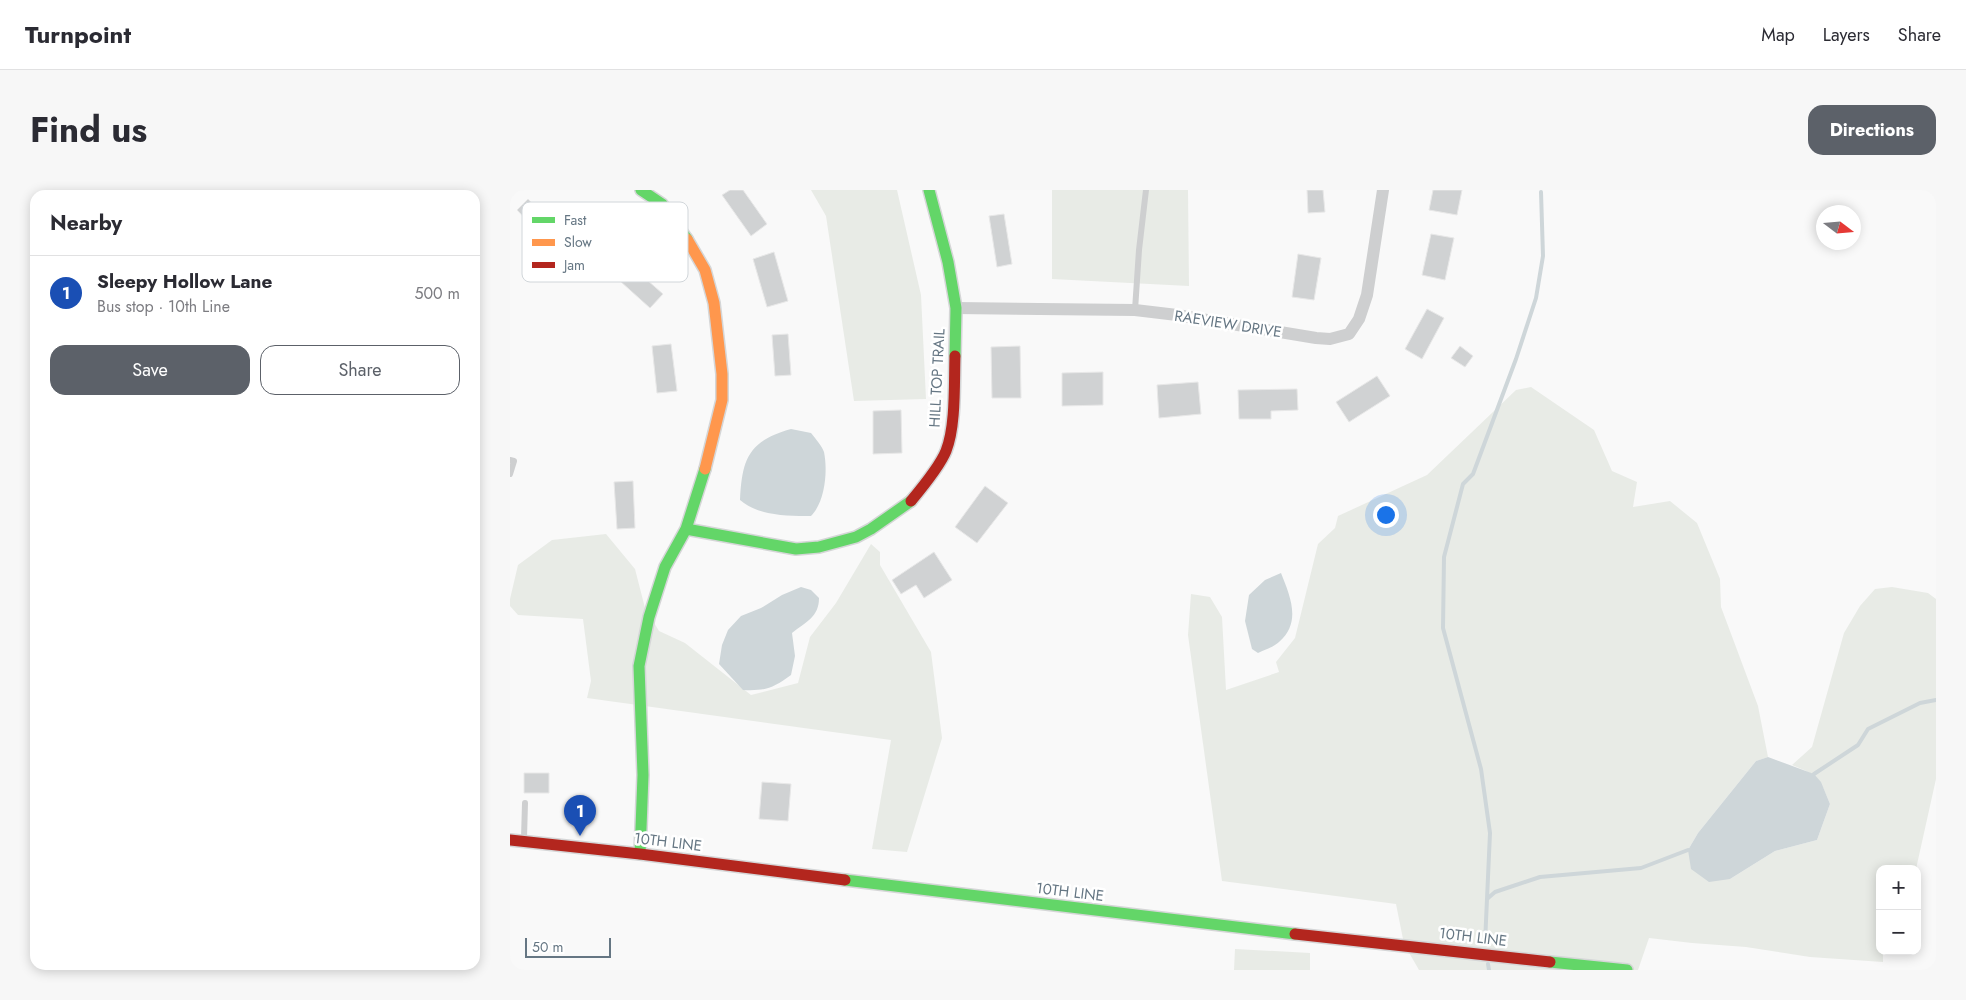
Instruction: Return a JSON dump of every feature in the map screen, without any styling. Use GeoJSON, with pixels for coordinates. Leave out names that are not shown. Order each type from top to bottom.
{"type":"FeatureCollection","features":[{"type":"Feature","properties":{"kind":"street"},"geometry":{"type":"LineString","coordinates":[[641,190],[659,202]]}},
{"type":"Feature","properties":{"kind":"street","name":"HILL TOP TRAIL"},"geometry":{"type":"LineString","coordinates":[[686,529],[796,549],[819,546],[856,536],[908,504],[922,488],[946,451],[953,415],[956,308],[948,262],[929,190]]}},
{"type":"Feature","properties":{"kind":"street","name":"RAEVIEW DRIVE"},"geometry":{"type":"LineString","coordinates":[[956,308],[1135,310],[1316,338],[1330,339],[1349,334],[1360,320],[1367,295],[1383,190]]}},
{"type":"Feature","properties":{"kind":"street"},"geometry":{"type":"LineString","coordinates":[[640,854],[643,775],[639,666],[649,616],[665,567],[686,529],[702,480],[722,400],[722,374],[714,303],[704,270],[688,241]]}},
{"type":"Feature","properties":{"kind":"street","name":"10TH LINE"},"geometry":{"type":"LineString","coordinates":[[510,840],[640,854],[934,892],[1627,970]]}},
{"type":"Feature","properties":{"kind":"lane"},"geometry":{"type":"LineString","coordinates":[[1135,310],[1146,190]]}},
{"type":"Feature","properties":{"kind":"lane"},"geometry":{"type":"LineString","coordinates":[[510,460],[514,461],[510,474]]}},
{"type":"Feature","properties":{"kind":"lane"},"geometry":{"type":"LineString","coordinates":[[524,842],[525,803]]}},
{"type":"Feature","properties":{"kind":"shaded area"},"geometry":{"type":"Polygon","coordinates":[[[811,190],[897,190],[921,295],[926,399],[854,401],[826,216],[811,190]]]}},
{"type":"Feature","properties":{"kind":"shaded area"},"geometry":{"type":"Polygon","coordinates":[[[1052,190],[1188,190],[1189,286],[1052,279],[1052,190]]]}},
{"type":"Feature","properties":{"kind":"shaded area"},"geometry":{"type":"Polygon","coordinates":[[[1531,387],[1594,430],[1612,471],[1637,482],[1633,507],[1670,501],[1697,523],[1720,579],[1721,607],[1758,706],[1768,757],[1756,761],[1698,833],[1688,850],[1730,879],[1775,851],[1817,840],[1830,804],[1817,779],[1808,772],[1792,765],[1812,747],[1844,633],[1860,606],[1875,589],[1892,587],[1928,593],[1936,599],[1936,779],[1917,865],[1876,865],[1876,955],[1883,955],[1883,962],[1810,957],[1746,947],[1649,938],[1638,970],[1419,970],[1404,944],[1396,904],[1222,881],[1188,635],[1191,594],[1210,597],[1222,617],[1226,690],[1279,672],[1276,662],[1295,638],[1318,544],[1335,528],[1338,516],[1427,475],[1516,390],[1531,387]]]}},
{"type":"Feature","properties":{"kind":"shaded area"},"geometry":{"type":"Polygon","coordinates":[[[791,429],[811,433],[824,452],[826,468],[824,486],[820,503],[811,516],[764,512],[740,500],[743,473],[750,453],[766,439],[791,429]]]}},
{"type":"Feature","properties":{"kind":"shaded area"},"geometry":{"type":"Polygon","coordinates":[[[606,534],[635,569],[645,608],[659,631],[685,643],[751,695],[798,683],[810,637],[836,603],[871,544],[880,552],[880,565],[931,652],[942,738],[907,852],[872,849],[891,740],[587,698],[591,681],[583,619],[518,615],[510,606],[510,599],[518,565],[552,540],[606,534]]]}},
{"type":"Feature","properties":{"kind":"shaded area"},"geometry":{"type":"Polygon","coordinates":[[[1281,573],[1292,609],[1290,626],[1277,644],[1258,653],[1252,649],[1245,621],[1249,595],[1265,580],[1281,573]]]}},
{"type":"Feature","properties":{"kind":"shaded area"},"geometry":{"type":"Polygon","coordinates":[[[801,587],[811,590],[819,598],[817,610],[811,619],[792,633],[795,656],[791,675],[769,688],[743,690],[719,664],[722,645],[728,630],[741,616],[761,608],[782,595],[801,587]]]}},
{"type":"Feature","properties":{"kind":"shaded area"},"geometry":{"type":"Polygon","coordinates":[[[1768,757],[1814,774],[1821,782],[1830,804],[1817,840],[1775,851],[1730,879],[1709,882],[1691,869],[1688,850],[1698,833],[1756,761],[1768,757]]]}},
{"type":"Feature","properties":{"kind":"shaded area"},"geometry":{"type":"Polygon","coordinates":[[[1235,949],[1310,953],[1310,970],[1234,970],[1235,949]]]}},
{"type":"Feature","properties":{"kind":"building"},"geometry":{"type":"Polygon","coordinates":[[[730,190],[743,190],[767,224],[751,236],[722,195],[730,190]]]}},
{"type":"Feature","properties":{"kind":"building"},"geometry":{"type":"Polygon","coordinates":[[[1307,190],[1323,190],[1325,212],[1308,213],[1307,190]]]}},
{"type":"Feature","properties":{"kind":"building"},"geometry":{"type":"Polygon","coordinates":[[[1433,190],[1462,190],[1457,215],[1429,210],[1433,190]]]}},
{"type":"Feature","properties":{"kind":"building"},"geometry":{"type":"Polygon","coordinates":[[[522,205],[522,215],[517,210],[522,205]]]}},
{"type":"Feature","properties":{"kind":"building"},"geometry":{"type":"Polygon","coordinates":[[[1004,214],[1012,264],[997,267],[989,216],[1004,214]]]}},
{"type":"Feature","properties":{"kind":"building"},"geometry":{"type":"Polygon","coordinates":[[[1431,234],[1454,238],[1445,280],[1422,275],[1431,234]]]}},
{"type":"Feature","properties":{"kind":"building"},"geometry":{"type":"Polygon","coordinates":[[[774,252],[788,301],[767,307],[753,259],[774,252]]]}},
{"type":"Feature","properties":{"kind":"building"},"geometry":{"type":"Polygon","coordinates":[[[1298,254],[1321,258],[1314,300],[1292,297],[1298,254]]]}},
{"type":"Feature","properties":{"kind":"building"},"geometry":{"type":"Polygon","coordinates":[[[621,282],[649,282],[663,294],[650,308],[621,282]]]}},
{"type":"Feature","properties":{"kind":"building"},"geometry":{"type":"Polygon","coordinates":[[[1427,309],[1444,318],[1422,359],[1405,349],[1427,309]]]}},
{"type":"Feature","properties":{"kind":"building"},"geometry":{"type":"Polygon","coordinates":[[[788,334],[791,375],[775,376],[772,335],[788,334]]]}},
{"type":"Feature","properties":{"kind":"building"},"geometry":{"type":"Polygon","coordinates":[[[671,344],[677,391],[657,393],[652,346],[671,344]]]}},
{"type":"Feature","properties":{"kind":"building"},"geometry":{"type":"Polygon","coordinates":[[[1020,346],[1021,398],[992,398],[991,347],[1020,346]]]}},
{"type":"Feature","properties":{"kind":"building"},"geometry":{"type":"Polygon","coordinates":[[[1460,346],[1473,356],[1465,367],[1451,358],[1460,346]]]}},
{"type":"Feature","properties":{"kind":"building"},"geometry":{"type":"Polygon","coordinates":[[[1103,372],[1103,405],[1062,406],[1062,373],[1103,372]]]}},
{"type":"Feature","properties":{"kind":"building"},"geometry":{"type":"Polygon","coordinates":[[[1377,376],[1390,396],[1349,422],[1336,402],[1377,376]]]}},
{"type":"Feature","properties":{"kind":"building"},"geometry":{"type":"Polygon","coordinates":[[[1198,382],[1201,414],[1159,418],[1157,385],[1198,382]]]}},
{"type":"Feature","properties":{"kind":"building"},"geometry":{"type":"Polygon","coordinates":[[[1297,389],[1298,410],[1271,411],[1271,419],[1239,419],[1238,390],[1297,389]]]}},
{"type":"Feature","properties":{"kind":"building"},"geometry":{"type":"Polygon","coordinates":[[[901,410],[902,453],[873,454],[873,411],[901,410]]]}},
{"type":"Feature","properties":{"kind":"building"},"geometry":{"type":"Polygon","coordinates":[[[633,481],[635,528],[617,529],[614,482],[633,481]]]}},
{"type":"Feature","properties":{"kind":"building"},"geometry":{"type":"Polygon","coordinates":[[[985,486],[1008,503],[977,543],[955,527],[985,486]]]}},
{"type":"Feature","properties":{"kind":"building"},"geometry":{"type":"Polygon","coordinates":[[[934,552],[952,580],[924,598],[916,585],[901,594],[892,580],[934,552]]]}},
{"type":"Feature","properties":{"kind":"building"},"geometry":{"type":"Polygon","coordinates":[[[524,773],[549,773],[549,793],[524,793],[524,773]]]}},
{"type":"Feature","properties":{"kind":"building"},"geometry":{"type":"Polygon","coordinates":[[[762,782],[791,784],[788,821],[759,819],[762,782]]]}},
{"type":"Feature","properties":{"kind":"waterway"},"geometry":{"type":"LineString","coordinates":[[1485,943],[1490,833],[1481,769],[1443,628],[1444,557],[1463,484],[1473,474],[1516,359],[1536,298],[1543,256],[1541,192]]}},
{"type":"Feature","properties":{"kind":"waterway"},"geometry":{"type":"LineString","coordinates":[[1814,774],[1858,745],[1868,729],[1920,703],[1936,700]]}},
{"type":"Feature","properties":{"kind":"waterway"},"geometry":{"type":"LineString","coordinates":[[1487,899],[1495,892],[1540,877],[1641,868],[1688,850]]}},
{"type":"Feature","properties":{"kind":"waterway"},"geometry":{"type":"LineString","coordinates":[[1488,964],[1489,970]]}},
{"type":"Feature","properties":{"kind":"traffic: fast"},"geometry":{"type":"LineString","coordinates":[[641,190],[659,202]]}},
{"type":"Feature","properties":{"kind":"traffic: fast"},"geometry":{"type":"LineString","coordinates":[[929,190],[948,262],[956,308],[955,356]]}},
{"type":"Feature","properties":{"kind":"traffic: fast"},"geometry":{"type":"LineString","coordinates":[[640,854],[643,775],[639,666],[649,617],[665,567],[686,529],[705,469]]}},
{"type":"Feature","properties":{"kind":"traffic: fast"},"geometry":{"type":"LineString","coordinates":[[686,529],[796,549],[819,547],[856,537],[871,529],[911,501]]}},
{"type":"Feature","properties":{"kind":"traffic: fast"},"geometry":{"type":"LineString","coordinates":[[845,880],[1295,934]]}},
{"type":"Feature","properties":{"kind":"traffic: fast"},"geometry":{"type":"LineString","coordinates":[[1550,962],[1627,970]]}},
{"type":"Feature","properties":{"kind":"traffic: slow"},"geometry":{"type":"LineString","coordinates":[[688,241],[705,270],[714,303],[722,374],[722,400],[705,469]]}},
{"type":"Feature","properties":{"kind":"traffic: jam"},"geometry":{"type":"LineString","coordinates":[[911,501],[930,477],[946,451],[954,404],[955,356]]}},
{"type":"Feature","properties":{"kind":"traffic: jam"},"geometry":{"type":"LineString","coordinates":[[510,840],[640,854],[845,880]]}},
{"type":"Feature","properties":{"kind":"traffic: jam"},"geometry":{"type":"LineString","coordinates":[[1295,934],[1550,962]]}},
{"type":"Feature","properties":{"kind":"place","name":"Sleepy Hollow Lane"},"geometry":{"type":"Point","coordinates":[580,836]}}]}
